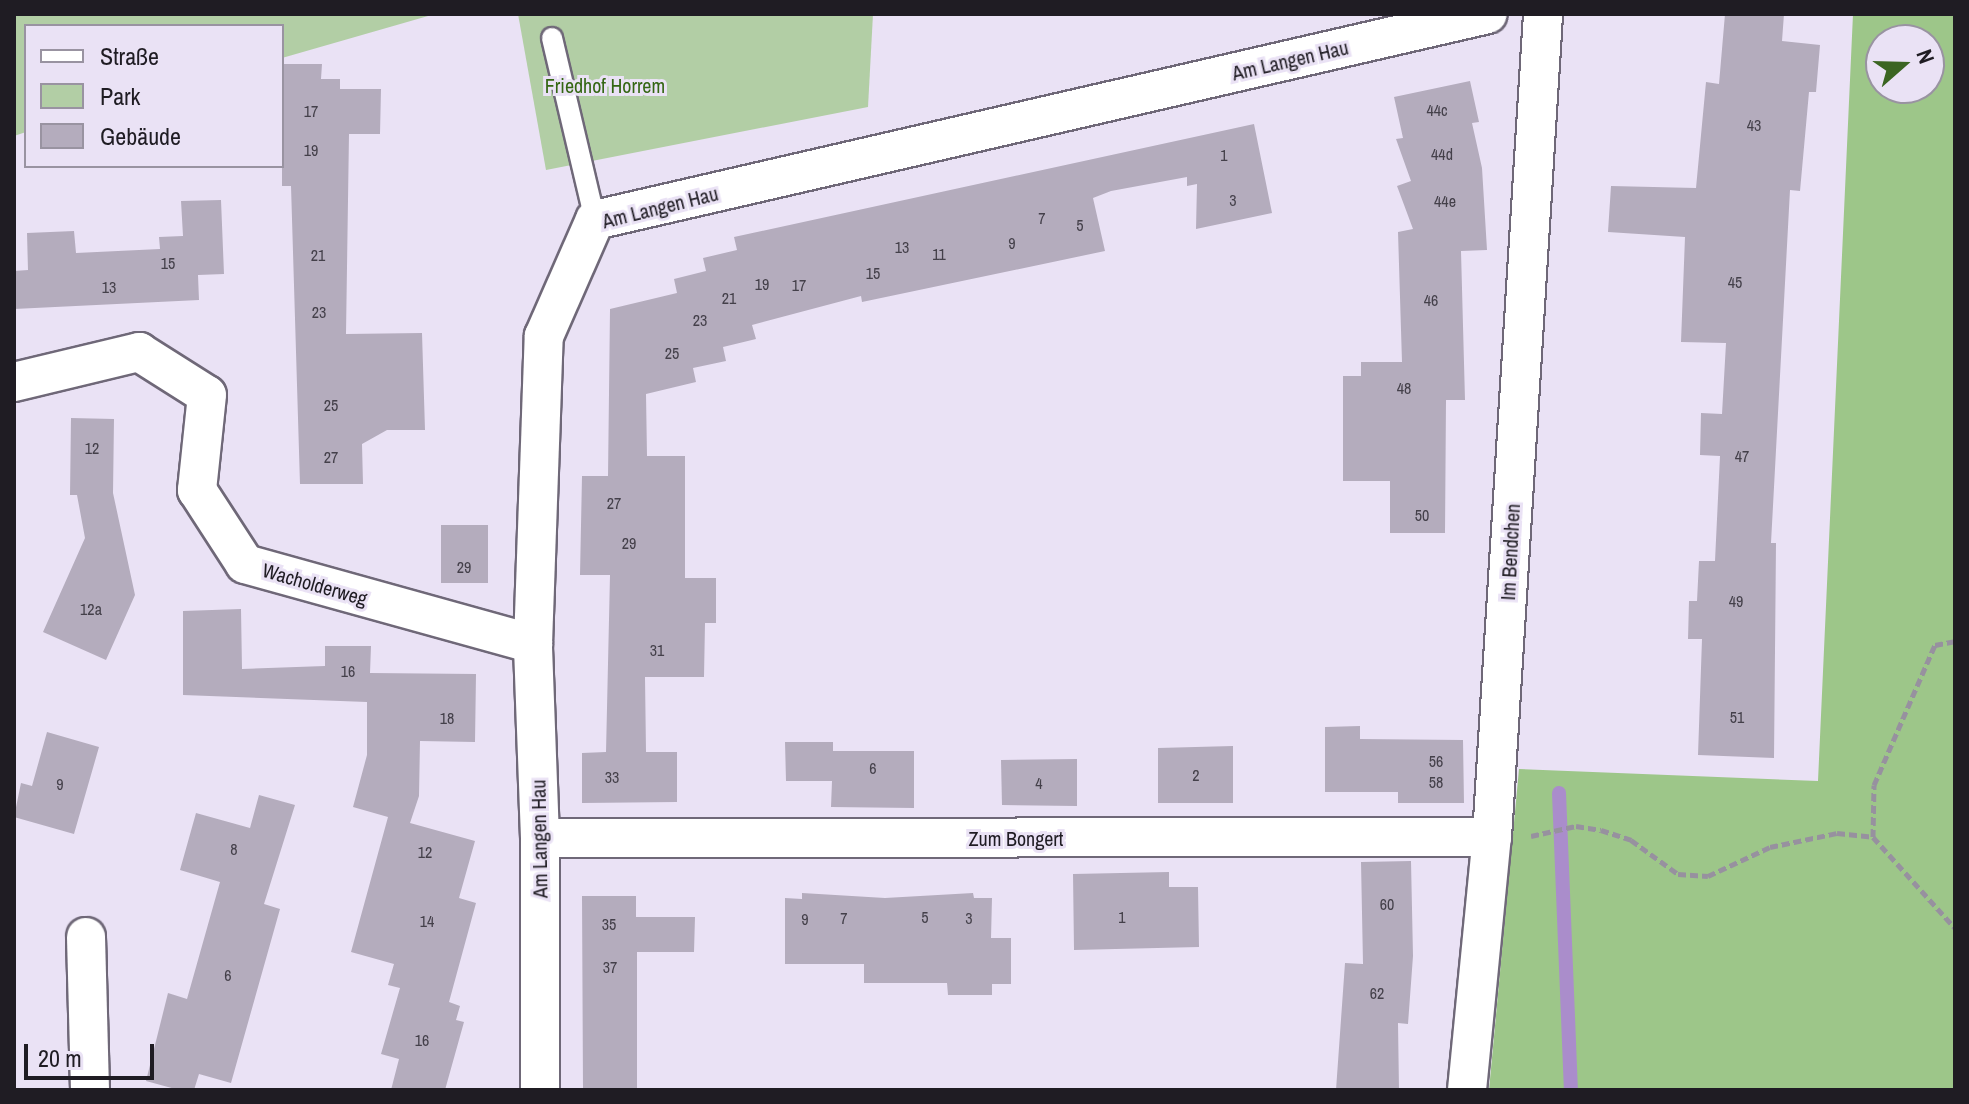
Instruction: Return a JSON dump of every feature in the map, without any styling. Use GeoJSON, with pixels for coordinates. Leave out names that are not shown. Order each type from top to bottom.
{"type":"FeatureCollection","features":[{"type":"Feature","properties":{"kind":"street","name":"Am Langen Hau"},"geometry":{"type":"LineString","coordinates":[[540,1090],[540,838],[533,644],[544,336],[595,220],[1488,14]]}},
{"type":"Feature","properties":{"kind":"street","name":"Im Bendchen"},"geometry":{"type":"LineString","coordinates":[[1467,1090],[1492,837],[1543,14]]}},
{"type":"Feature","properties":{"kind":"street","name":"Wacholderweg"},"geometry":{"type":"LineString","coordinates":[[14,382],[139,352],[207,395],[197,490],[245,564],[533,644]]}},
{"type":"Feature","properties":{"kind":"street","name":"Zum Bongert"},"geometry":{"type":"LineString","coordinates":[[540,838],[1492,837]]}},
{"type":"Feature","properties":{"kind":"street"},"geometry":{"type":"LineString","coordinates":[[86,937],[90,1090]]}},
{"type":"Feature","properties":{"kind":"lane"},"geometry":{"type":"LineString","coordinates":[[552,38],[595,220]]}},
{"type":"Feature","properties":{"kind":"path"},"geometry":{"type":"LineString","coordinates":[[1873,837],[1874,785],[1935,645],[1955,641]]}},
{"type":"Feature","properties":{"kind":"path"},"geometry":{"type":"LineString","coordinates":[[1548,835],[1576,826],[1631,840],[1678,874],[1708,876],[1770,847],[1837,833],[1873,837],[1955,928]]}},
{"type":"Feature","properties":{"kind":"green space"},"geometry":{"type":"Polygon","coordinates":[[[14,14],[435,14],[284,57],[284,24],[24,24],[24,133],[14,136],[14,14]]]}},
{"type":"Feature","properties":{"kind":"green space","name":"Friedhof Horrem"},"geometry":{"type":"Polygon","coordinates":[[[518,14],[873,14],[868,107],[546,170],[518,14]]]}},
{"type":"Feature","properties":{"kind":"green space"},"geometry":{"type":"Polygon","coordinates":[[[1853,14],[1955,14],[1955,1090],[1489,1090],[1519,769],[1818,781],[1853,14]]]}},
{"type":"Feature","properties":{"kind":"building"},"geometry":{"type":"Polygon","coordinates":[[[1725,14],[1784,14],[1782,41],[1820,45],[1816,92],[1809,92],[1800,191],[1790,190],[1771,543],[1776,543],[1774,758],[1698,755],[1702,639],[1688,639],[1689,601],[1697,601],[1699,561],[1715,561],[1720,456],[1700,455],[1701,413],[1722,414],[1726,343],[1681,342],[1685,237],[1608,232],[1611,186],[1696,188],[1706,82],[1719,84],[1725,14]]]}},
{"type":"Feature","properties":{"kind":"building"},"geometry":{"type":"Polygon","coordinates":[[[284,64],[322,64],[321,79],[340,79],[340,89],[381,89],[380,134],[349,134],[346,334],[422,333],[425,430],[387,430],[362,444],[363,484],[300,484],[291,186],[282,186],[284,64]]]}},
{"type":"Feature","properties":{"kind":"building"},"geometry":{"type":"Polygon","coordinates":[[[1470,81],[1479,122],[1472,123],[1482,168],[1487,250],[1461,251],[1465,400],[1446,400],[1445,533],[1390,533],[1390,481],[1343,481],[1343,376],[1361,376],[1361,362],[1402,362],[1398,232],[1413,229],[1397,186],[1411,181],[1396,139],[1403,138],[1394,97],[1470,81]]]}},
{"type":"Feature","properties":{"kind":"building"},"geometry":{"type":"Polygon","coordinates":[[[1254,124],[1272,213],[1196,229],[1197,184],[1187,186],[1187,177],[1111,191],[1093,198],[1105,251],[862,302],[861,296],[752,325],[756,339],[723,347],[726,361],[693,368],[696,382],[646,394],[647,456],[685,456],[685,578],[716,578],[716,623],[705,623],[704,677],[645,677],[646,752],[677,752],[677,802],[582,803],[582,753],[606,752],[610,575],[580,575],[582,476],[608,476],[610,309],[677,293],[674,279],[706,271],[703,258],[737,250],[734,237],[1254,124]]]}},
{"type":"Feature","properties":{"kind":"building"},"geometry":{"type":"Polygon","coordinates":[[[221,200],[224,274],[198,275],[199,300],[14,309],[14,271],[28,270],[27,233],[74,231],[76,253],[160,249],[159,237],[183,236],[181,201],[221,200]]]}},
{"type":"Feature","properties":{"kind":"building"},"geometry":{"type":"Polygon","coordinates":[[[71,418],[114,419],[113,493],[135,595],[106,660],[43,632],[85,538],[77,495],[70,495],[71,418]]]}},
{"type":"Feature","properties":{"kind":"building"},"geometry":{"type":"Polygon","coordinates":[[[441,525],[488,525],[488,583],[441,583],[441,525]]]}},
{"type":"Feature","properties":{"kind":"building"},"geometry":{"type":"Polygon","coordinates":[[[241,609],[242,669],[325,666],[325,646],[371,646],[370,673],[476,674],[475,742],[420,741],[419,796],[410,823],[475,841],[459,898],[476,903],[449,1002],[460,1006],[456,1020],[464,1022],[445,1090],[391,1090],[399,1059],[381,1054],[400,988],[388,985],[394,964],[351,952],[388,817],[353,807],[367,755],[367,702],[183,695],[183,611],[241,609]]]}},
{"type":"Feature","properties":{"kind":"building"},"geometry":{"type":"Polygon","coordinates":[[[1360,726],[1360,739],[1463,740],[1464,803],[1398,803],[1398,792],[1325,792],[1325,727],[1360,726]]]}},
{"type":"Feature","properties":{"kind":"building"},"geometry":{"type":"Polygon","coordinates":[[[47,732],[99,747],[74,834],[14,817],[21,783],[32,786],[47,732]]]}},
{"type":"Feature","properties":{"kind":"building"},"geometry":{"type":"Polygon","coordinates":[[[785,742],[833,742],[833,751],[914,751],[914,808],[831,807],[832,781],[786,781],[785,742]]]}},
{"type":"Feature","properties":{"kind":"building"},"geometry":{"type":"Polygon","coordinates":[[[1233,746],[1233,803],[1158,803],[1158,748],[1233,746]]]}},
{"type":"Feature","properties":{"kind":"building"},"geometry":{"type":"Polygon","coordinates":[[[1077,759],[1077,806],[1002,805],[1001,760],[1077,759]]]}},
{"type":"Feature","properties":{"kind":"building"},"geometry":{"type":"Polygon","coordinates":[[[259,795],[295,805],[264,904],[280,909],[231,1083],[199,1074],[194,1090],[179,1090],[146,1081],[168,993],[187,999],[220,882],[180,870],[196,813],[250,828],[259,795]]]}},
{"type":"Feature","properties":{"kind":"building"},"geometry":{"type":"Polygon","coordinates":[[[1411,861],[1413,956],[1408,1024],[1398,1023],[1399,1090],[1336,1090],[1345,963],[1363,964],[1361,862],[1411,861]]]}},
{"type":"Feature","properties":{"kind":"building"},"geometry":{"type":"Polygon","coordinates":[[[1169,872],[1169,887],[1198,887],[1199,947],[1074,950],[1073,874],[1169,872]]]}},
{"type":"Feature","properties":{"kind":"building"},"geometry":{"type":"Polygon","coordinates":[[[802,893],[885,898],[973,893],[974,898],[992,898],[991,938],[1011,938],[1011,984],[992,984],[992,995],[948,995],[947,983],[864,983],[864,964],[785,964],[785,898],[802,899],[802,893]]]}},
{"type":"Feature","properties":{"kind":"building"},"geometry":{"type":"Polygon","coordinates":[[[582,896],[636,896],[636,917],[695,917],[694,952],[637,952],[637,1090],[583,1090],[582,896]]]}},
{"type":"Feature","properties":{"kind":"waterway"},"geometry":{"type":"LineString","coordinates":[[1559,793],[1571,1090]]}}]}
